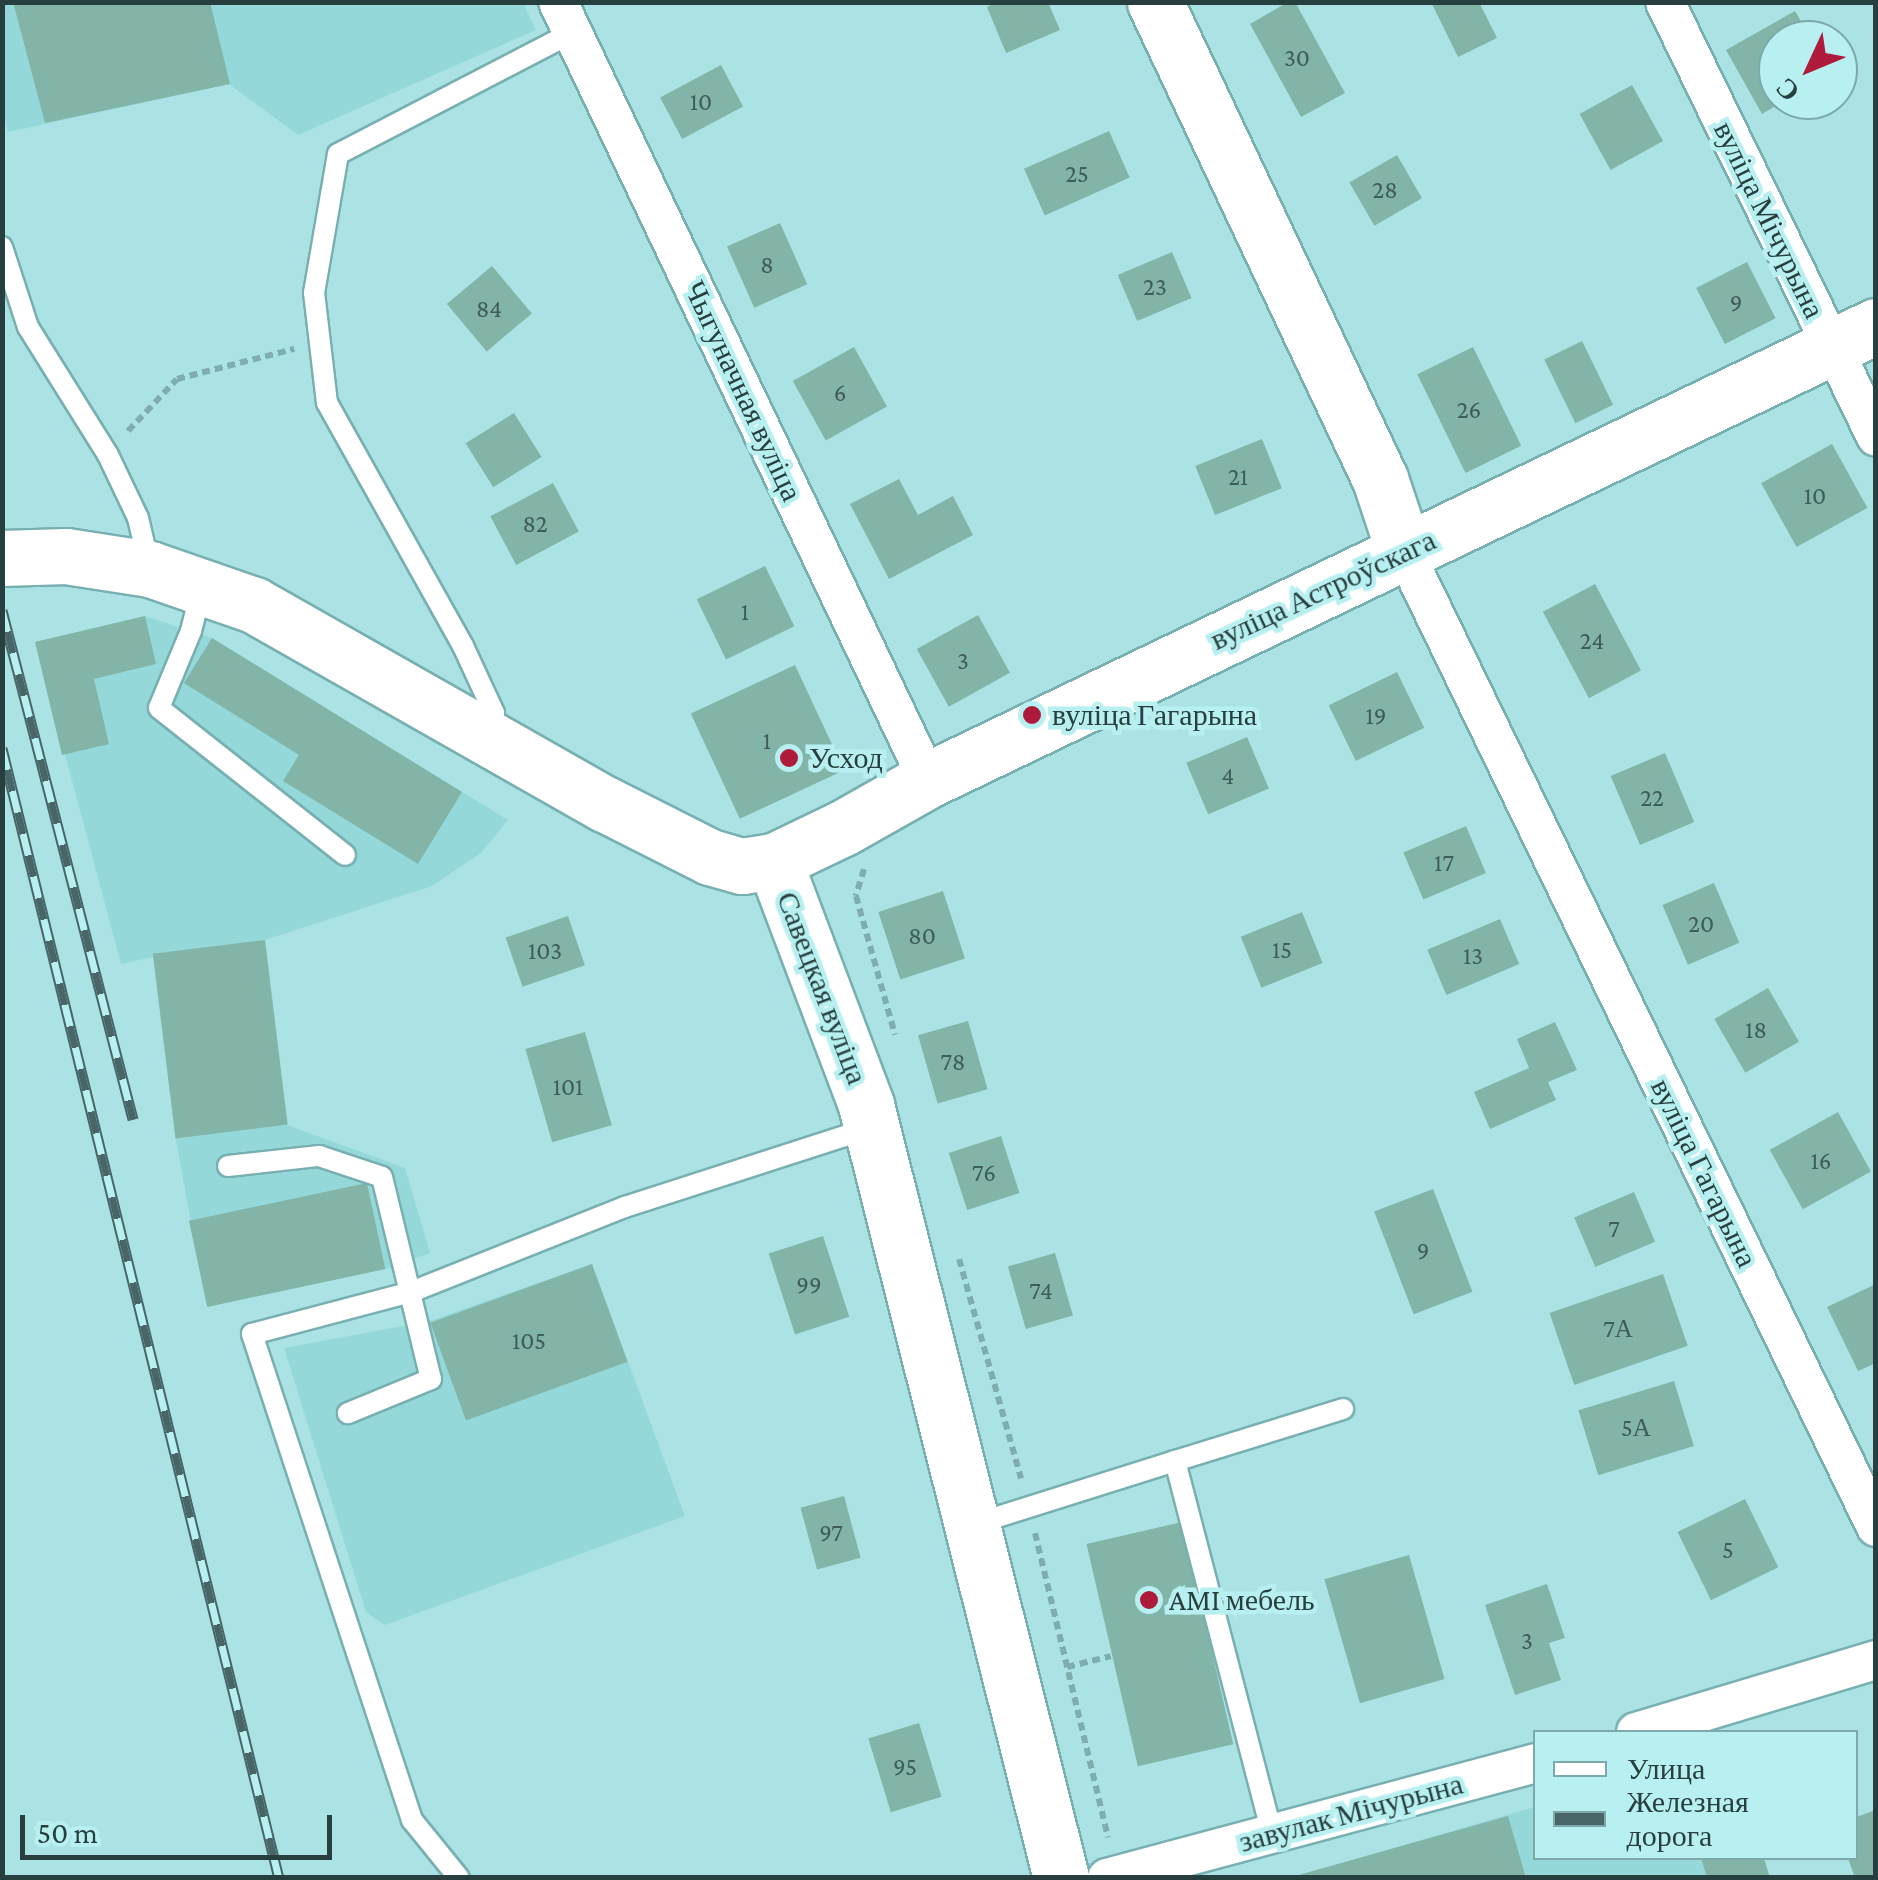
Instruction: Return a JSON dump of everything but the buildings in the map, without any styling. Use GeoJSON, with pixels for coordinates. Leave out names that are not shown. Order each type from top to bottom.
{"type":"FeatureCollection","features":[{"type":"Feature","properties":{"kind":"main road","name":"вуліца Гагарына"},"geometry":{"type":"LineString","coordinates":[[1154,2],[1380,479],[1404,550]]}},
{"type":"Feature","properties":{"kind":"main road","name":"вуліца Астроўскага"},"geometry":{"type":"LineString","coordinates":[[774,860],[928,780],[1853,337]]}},
{"type":"Feature","properties":{"kind":"main road","name":"Савецкая вуліца"},"geometry":{"type":"LineString","coordinates":[[2,558],[66,556],[150,568],[202,584],[254,605],[710,857],[742,866],[774,860],[871,1128],[1061,1878]]}},
{"type":"Feature","properties":{"kind":"street","name":"вуліца Мічурына"},"geometry":{"type":"LineString","coordinates":[[1665,2],[1853,337],[1876,436]]}},
{"type":"Feature","properties":{"kind":"street","name":"Чыгуначная вуліца"},"geometry":{"type":"LineString","coordinates":[[566,17],[928,780]]}},
{"type":"Feature","properties":{"kind":"street","name":"вуліца Гагарына"},"geometry":{"type":"LineString","coordinates":[[1404,550],[1876,1527]]}},
{"type":"Feature","properties":{"kind":"street"},"geometry":{"type":"LineString","coordinates":[[1643,1730],[1876,1660]]}},
{"type":"Feature","properties":{"kind":"street","name":"завулак Мічурына"},"geometry":{"type":"LineString","coordinates":[[1112,1876],[1533,1764]]}},
{"type":"Feature","properties":{"kind":"lane"},"geometry":{"type":"LineString","coordinates":[[494,740],[494,713],[463,646],[327,403],[314,293],[338,154],[566,17]]}},
{"type":"Feature","properties":{"kind":"lane"},"geometry":{"type":"LineString","coordinates":[[2,246],[28,327],[108,455],[138,518],[150,568]]}},
{"type":"Feature","properties":{"kind":"lane"},"geometry":{"type":"LineString","coordinates":[[202,584],[192,630],[159,708],[344,855]]}},
{"type":"Feature","properties":{"kind":"lane"},"geometry":{"type":"LineString","coordinates":[[459,1878],[412,1820],[252,1334],[411,1292],[625,1207],[871,1128]]}},
{"type":"Feature","properties":{"kind":"lane"},"geometry":{"type":"LineString","coordinates":[[228,1166],[319,1156],[382,1177],[432,1379],[348,1413]]}},
{"type":"Feature","properties":{"kind":"lane"},"geometry":{"type":"LineString","coordinates":[[971,1525],[1343,1409]]}},
{"type":"Feature","properties":{"kind":"lane"},"geometry":{"type":"LineString","coordinates":[[1175,1461],[1272,1834]]}},
{"type":"Feature","properties":{"kind":"path"},"geometry":{"type":"LineString","coordinates":[[108,455],[154,398],[177,379],[320,344]]}},
{"type":"Feature","properties":{"kind":"path"},"geometry":{"type":"LineString","coordinates":[[866,860],[856,896],[899,1049]]}},
{"type":"Feature","properties":{"kind":"path"},"geometry":{"type":"LineString","coordinates":[[953,1239],[1029,1506],[1112,1876]]}},
{"type":"Feature","properties":{"kind":"path"},"geometry":{"type":"LineString","coordinates":[[1067,1667],[1111,1656]]}},
{"type":"Feature","properties":{"kind":"shaded area"},"geometry":{"type":"Polygon","coordinates":[[[2,3],[523,3],[536,30],[298,135],[229,84],[8,132],[2,107],[2,3]]]}},
{"type":"Feature","properties":{"kind":"shaded area"},"geometry":{"type":"Polygon","coordinates":[[[145,616],[212,638],[508,820],[482,852],[432,886],[265,940],[287,1125],[405,1168],[430,1253],[385,1269],[206,1304],[176,1140],[153,957],[121,964],[35,642],[145,616]]]}},
{"type":"Feature","properties":{"kind":"shaded area"},"geometry":{"type":"Polygon","coordinates":[[[592,1264],[685,1516],[385,1625],[366,1612],[284,1348],[430,1321],[592,1264]]]}},
{"type":"Feature","properties":{"kind":"shaded area"},"geometry":{"type":"Polygon","coordinates":[[[1533,1808],[1533,1860],[1702,1860],[1707,1877],[1291,1878],[1533,1808]]]}},
{"type":"Feature","properties":{"kind":"railway"},"geometry":{"type":"LineString","coordinates":[[2,610],[133,1119]]}},
{"type":"Feature","properties":{"kind":"railway"},"geometry":{"type":"LineString","coordinates":[[2,748],[279,1878]]}},
{"type":"Feature","properties":{"kind":"place","name":"вуліца Гагарына"},"geometry":{"type":"Point","coordinates":[1032,715]}},
{"type":"Feature","properties":{"kind":"place","name":"Усход"},"geometry":{"type":"Point","coordinates":[789,758]}},
{"type":"Feature","properties":{"kind":"place","name":"AMI мебель"},"geometry":{"type":"Point","coordinates":[1149,1600]}}]}
